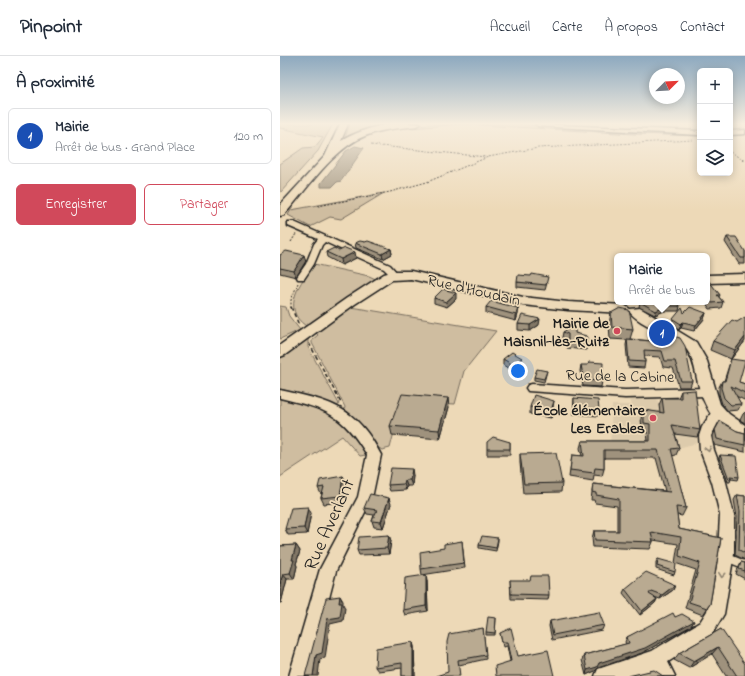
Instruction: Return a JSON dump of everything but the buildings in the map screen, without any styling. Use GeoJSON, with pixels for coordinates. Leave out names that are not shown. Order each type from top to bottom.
{"type":"FeatureCollection","features":[{"type":"Feature","properties":{"kind":"highway"},"geometry":{"type":"LineString","coordinates":[[280,200],[307,172],[321,153]]}},
{"type":"Feature","properties":{"kind":"highway"},"geometry":{"type":"LineString","coordinates":[[329,157],[331,153]]}},
{"type":"Feature","properties":{"kind":"highway"},"geometry":{"type":"LineString","coordinates":[[280,212],[333,153]]}},
{"type":"Feature","properties":{"kind":"street","name":"Rue d'Houdain"},"geometry":{"type":"LineString","coordinates":[[291,224],[387,268],[396,275]]}},
{"type":"Feature","properties":{"kind":"street"},"geometry":{"type":"LineString","coordinates":[[301,277],[310,264],[318,244],[323,239]]}},
{"type":"Feature","properties":{"kind":"street","name":"Rue d'Houdain"},"geometry":{"type":"LineString","coordinates":[[280,352],[306,332],[388,277],[396,275],[411,275],[458,287],[523,300],[574,307],[630,307]]}},
{"type":"Feature","properties":{"kind":"street"},"geometry":{"type":"LineString","coordinates":[[710,279],[745,278]]}},
{"type":"Feature","properties":{"kind":"street"},"geometry":{"type":"LineString","coordinates":[[630,307],[691,345],[696,352],[707,392],[717,413],[745,433]]}},
{"type":"Feature","properties":{"kind":"street","name":"Rue d'Houdain"},"geometry":{"type":"LineString","coordinates":[[280,342],[306,332]]}},
{"type":"Feature","properties":{"kind":"street","name":"Rue de la Cabine"},"geometry":{"type":"LineString","coordinates":[[532,388],[625,394],[707,392]]}},
{"type":"Feature","properties":{"kind":"street","name":"Rue Averlant"},"geometry":{"type":"LineString","coordinates":[[280,394],[315,403],[338,412],[353,425],[374,455],[365,498],[349,525],[328,569],[299,676]]}},
{"type":"Feature","properties":{"kind":"street"},"geometry":{"type":"LineString","coordinates":[[605,676],[657,659],[706,628],[715,614],[722,582],[724,556],[726,553],[727,514],[719,482],[707,450],[706,436],[708,427],[717,413]]}},
{"type":"Feature","properties":{"kind":"street"},"geometry":{"type":"LineString","coordinates":[[657,659],[665,676]]}},
{"type":"Feature","properties":{"kind":"lane"},"geometry":{"type":"LineString","coordinates":[[724,556],[745,565]]}},
{"type":"Feature","properties":{"kind":"path"},"geometry":{"type":"LineString","coordinates":[[448,153],[488,157]]}},
{"type":"Feature","properties":{"kind":"path"},"geometry":{"type":"LineString","coordinates":[[318,206],[415,186],[488,157],[515,153]]}},
{"type":"Feature","properties":{"kind":"path"},"geometry":{"type":"LineString","coordinates":[[733,154],[745,161]]}},
{"type":"Feature","properties":{"kind":"path"},"geometry":{"type":"LineString","coordinates":[[301,277],[290,298],[290,306],[299,325],[306,332],[314,336],[310,339],[309,343],[342,404],[342,409],[338,412]]}},
{"type":"Feature","properties":{"kind":"shaded area"},"geometry":{"type":"Polygon","coordinates":[[[296,153],[316,153],[280,193],[280,164],[296,153]]]}},
{"type":"Feature","properties":{"kind":"shaded area"},"geometry":{"type":"Polygon","coordinates":[[[344,153],[361,153],[341,181],[337,182],[332,187],[321,187],[321,183],[344,153]]]}},
{"type":"Feature","properties":{"kind":"shaded area"},"geometry":{"type":"Polygon","coordinates":[[[384,193],[341,219],[330,217],[310,227],[288,215],[291,210],[384,193]]]}},
{"type":"Feature","properties":{"kind":"shaded area"},"geometry":{"type":"Polygon","coordinates":[[[314,264],[369,276],[378,280],[306,326],[298,319],[294,311],[295,295],[314,264]]]}},
{"type":"Feature","properties":{"kind":"shaded area"},"geometry":{"type":"Polygon","coordinates":[[[280,306],[286,307],[289,316],[300,330],[280,339],[280,306]]]}},
{"type":"Feature","properties":{"kind":"shaded area"},"geometry":{"type":"Polygon","coordinates":[[[350,307],[496,331],[464,371],[455,404],[402,401],[390,448],[382,450],[366,437],[344,411],[345,407],[312,343],[312,340],[318,335],[315,332],[350,307]]]}},
{"type":"Feature","properties":{"kind":"shaded area"},"geometry":{"type":"Polygon","coordinates":[[[311,335],[308,340],[308,347],[339,404],[337,407],[319,399],[280,389],[280,356],[311,335]]]}},
{"type":"Feature","properties":{"kind":"shaded area","name":"École élémentaire Les Erables"},"geometry":{"type":"Polygon","coordinates":[[[656,394],[660,410],[696,431],[697,443],[674,449],[610,448],[612,405],[632,405],[629,397],[656,394]]]}},
{"type":"Feature","properties":{"kind":"shaded area"},"geometry":{"type":"Polygon","coordinates":[[[280,398],[319,409],[331,415],[351,430],[359,441],[366,455],[360,456],[342,436],[280,477],[280,398]]]}},
{"type":"Feature","properties":{"kind":"place","name":"Mairie de Maisnil-lès-Ruitz"},"geometry":{"type":"Point","coordinates":[617,331]}},
{"type":"Feature","properties":{"kind":"place","name":"Mairie"},"geometry":{"type":"Point","coordinates":[662,333]}},
{"type":"Feature","properties":{"kind":"place","name":"École élémentaire Les Erables"},"geometry":{"type":"Point","coordinates":[653,418]}}]}
